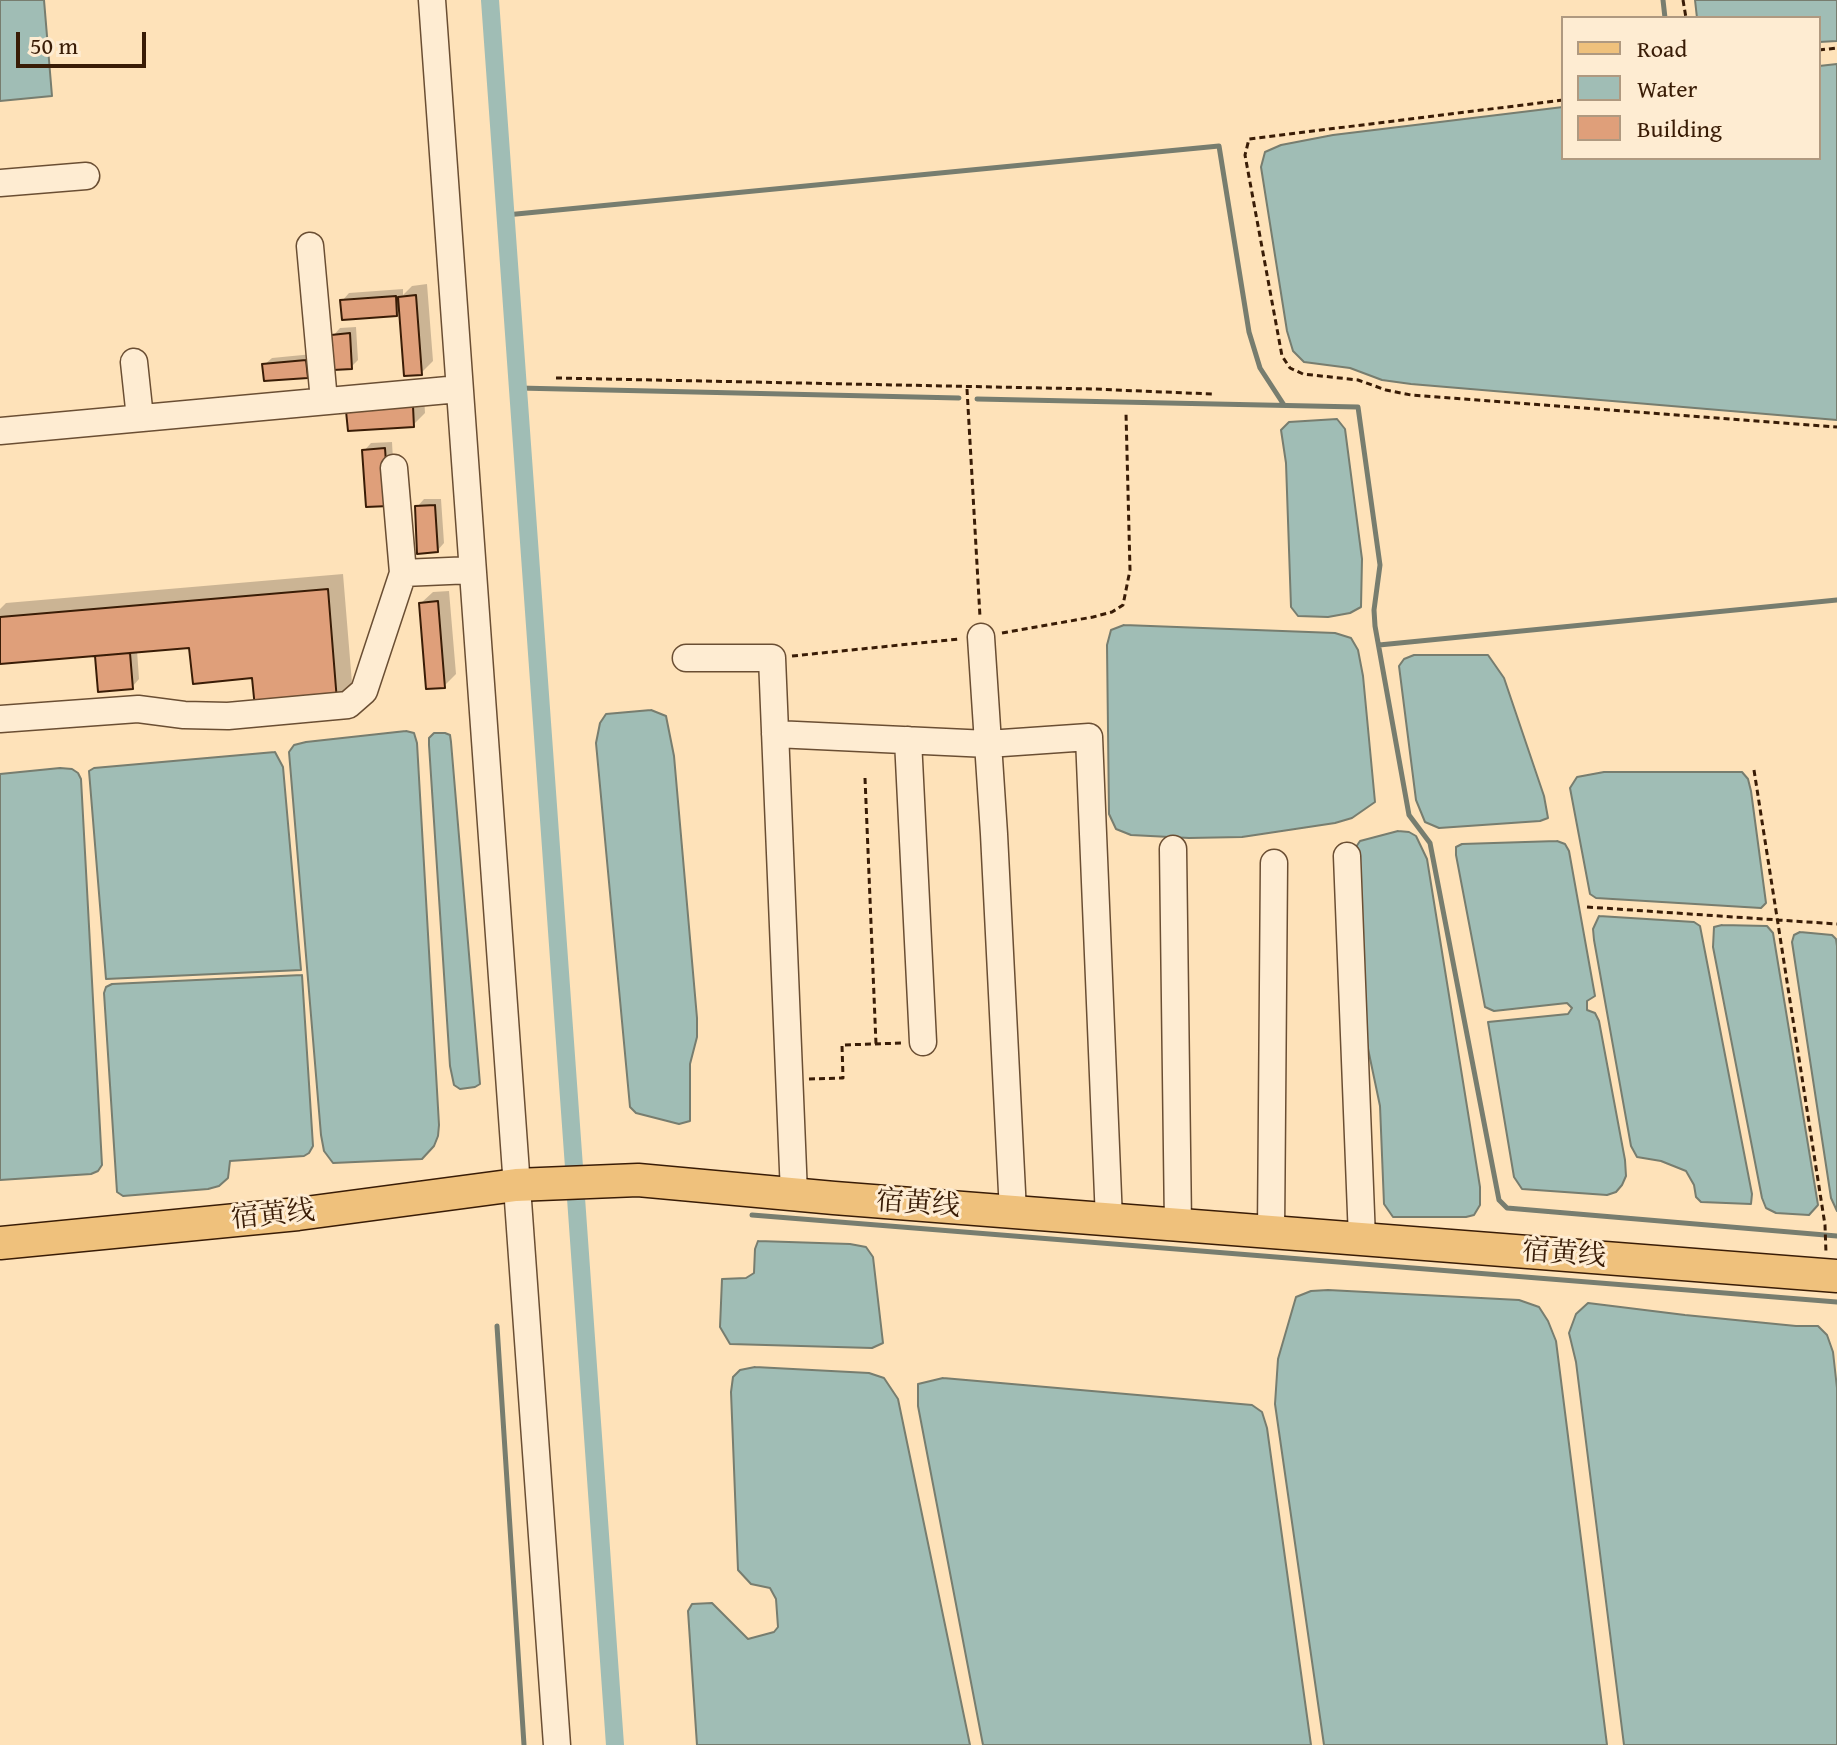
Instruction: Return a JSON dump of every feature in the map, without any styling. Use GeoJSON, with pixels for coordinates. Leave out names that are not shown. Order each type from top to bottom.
{"type":"FeatureCollection","features":[{"type":"Feature","properties":{"kind":"main road","name":"宿黄线"},"geometry":{"type":"LineString","coordinates":[[0,1243],[298,1214],[516,1185],[638,1180],[1837,1276]]}},
{"type":"Feature","properties":{"kind":"street"},"geometry":{"type":"LineString","coordinates":[[432,0],[557,1745]]}},
{"type":"Feature","properties":{"kind":"street"},"geometry":{"type":"LineString","coordinates":[[0,183],[86,176]]}},
{"type":"Feature","properties":{"kind":"street"},"geometry":{"type":"LineString","coordinates":[[310,246],[324,401]]}},
{"type":"Feature","properties":{"kind":"street"},"geometry":{"type":"LineString","coordinates":[[134,362],[140,418]]}},
{"type":"Feature","properties":{"kind":"street"},"geometry":{"type":"LineString","coordinates":[[0,431],[459,389]]}},
{"type":"Feature","properties":{"kind":"street"},"geometry":{"type":"LineString","coordinates":[[0,719],[138,709],[184,715],[228,716],[348,705],[364,691],[403,573],[394,468]]}},
{"type":"Feature","properties":{"kind":"street"},"geometry":{"type":"LineString","coordinates":[[403,573],[472,570]]}},
{"type":"Feature","properties":{"kind":"street"},"geometry":{"type":"LineString","coordinates":[[981,637],[1013,1212]]}},
{"type":"Feature","properties":{"kind":"street"},"geometry":{"type":"LineString","coordinates":[[686,658],[772,658],[794,1194]]}},
{"type":"Feature","properties":{"kind":"street"},"geometry":{"type":"LineString","coordinates":[[775,734],[988,744],[1089,737],[1109,1220]]}},
{"type":"Feature","properties":{"kind":"street"},"geometry":{"type":"LineString","coordinates":[[908,740],[923,1042]]}},
{"type":"Feature","properties":{"kind":"street"},"geometry":{"type":"LineString","coordinates":[[1173,849],[1178,1225]]}},
{"type":"Feature","properties":{"kind":"street"},"geometry":{"type":"LineString","coordinates":[[1347,856],[1362,1239]]}},
{"type":"Feature","properties":{"kind":"street"},"geometry":{"type":"LineString","coordinates":[[1271,1232],[1274,863]]}},
{"type":"Feature","properties":{"kind":"path"},"geometry":{"type":"LineString","coordinates":[[1561,100],[1249,139],[1245,155],[1282,356],[1290,368],[1303,374],[1358,380],[1411,395],[1837,427]]}},
{"type":"Feature","properties":{"kind":"path"},"geometry":{"type":"LineString","coordinates":[[556,378],[1212,394]]}},
{"type":"Feature","properties":{"kind":"path"},"geometry":{"type":"LineString","coordinates":[[967,387],[981,637]]}},
{"type":"Feature","properties":{"kind":"path"},"geometry":{"type":"LineString","coordinates":[[772,658],[981,637],[1093,617],[1112,612],[1123,605],[1130,570],[1126,413]]}},
{"type":"Feature","properties":{"kind":"path"},"geometry":{"type":"LineString","coordinates":[[1754,770],[1826,1244]]}},
{"type":"Feature","properties":{"kind":"path"},"geometry":{"type":"LineString","coordinates":[[865,778],[876,1044]]}},
{"type":"Feature","properties":{"kind":"path"},"geometry":{"type":"LineString","coordinates":[[1587,907],[1837,924]]}},
{"type":"Feature","properties":{"kind":"path"},"geometry":{"type":"LineString","coordinates":[[789,1080],[843,1078],[842,1045],[923,1042]]}},
{"type":"Feature","properties":{"kind":"water"},"geometry":{"type":"Polygon","coordinates":[[[0,0],[44,0],[52,96],[0,101],[0,0]]]}},
{"type":"Feature","properties":{"kind":"water"},"geometry":{"type":"Polygon","coordinates":[[[1695,0],[1837,0],[1837,41],[1821,42],[1821,16],[1697,16],[1695,0]]]}},
{"type":"Feature","properties":{"kind":"water"},"geometry":{"type":"Polygon","coordinates":[[[1837,64],[1837,420],[1411,384],[1382,380],[1350,368],[1304,362],[1293,351],[1287,331],[1261,167],[1265,152],[1281,145],[1333,135],[1561,107],[1561,160],[1821,160],[1821,66],[1837,64]]]}},
{"type":"Feature","properties":{"kind":"water"},"geometry":{"type":"Polygon","coordinates":[[[1337,419],[1345,429],[1362,559],[1361,607],[1350,613],[1328,617],[1298,616],[1291,607],[1286,463],[1281,430],[1289,422],[1337,419]]]}},
{"type":"Feature","properties":{"kind":"water"},"geometry":{"type":"Polygon","coordinates":[[[1124,625],[1335,633],[1351,638],[1358,650],[1363,676],[1375,802],[1352,818],[1335,823],[1242,837],[1131,835],[1116,829],[1109,814],[1107,645],[1111,630],[1124,625]]]}},
{"type":"Feature","properties":{"kind":"water"},"geometry":{"type":"Polygon","coordinates":[[[1414,655],[1488,655],[1504,678],[1544,796],[1548,818],[1439,828],[1425,822],[1416,800],[1399,666],[1404,659],[1414,655]]]}},
{"type":"Feature","properties":{"kind":"water"},"geometry":{"type":"Polygon","coordinates":[[[651,710],[666,716],[674,756],[697,1018],[697,1037],[690,1064],[690,1121],[679,1124],[636,1113],[630,1107],[596,743],[600,723],[606,714],[651,710]]]}},
{"type":"Feature","properties":{"kind":"water"},"geometry":{"type":"Polygon","coordinates":[[[406,731],[414,733],[417,743],[438,1136],[434,1146],[422,1159],[333,1163],[324,1151],[321,1135],[289,752],[294,745],[306,742],[406,731]]]}},
{"type":"Feature","properties":{"kind":"water"},"geometry":{"type":"Polygon","coordinates":[[[434,733],[450,735],[451,742],[480,1084],[460,1089],[454,1085],[450,1066],[429,745],[429,738],[434,733]]]}},
{"type":"Feature","properties":{"kind":"water"},"geometry":{"type":"Polygon","coordinates":[[[275,752],[283,767],[301,970],[106,979],[89,771],[94,768],[275,752]]]}},
{"type":"Feature","properties":{"kind":"water"},"geometry":{"type":"Polygon","coordinates":[[[72,769],[81,779],[102,1165],[91,1174],[0,1180],[0,774],[72,769]]]}},
{"type":"Feature","properties":{"kind":"water"},"geometry":{"type":"Polygon","coordinates":[[[1604,772],[1742,772],[1748,779],[1751,791],[1766,903],[1761,908],[1596,898],[1590,894],[1570,788],[1577,777],[1604,772]]]}},
{"type":"Feature","properties":{"kind":"water"},"geometry":{"type":"Polygon","coordinates":[[[1398,831],[1416,836],[1427,859],[1480,1187],[1480,1205],[1474,1215],[1466,1217],[1393,1217],[1384,1204],[1380,1106],[1358,1001],[1354,850],[1360,841],[1398,831]]]}},
{"type":"Feature","properties":{"kind":"water"},"geometry":{"type":"Polygon","coordinates":[[[1557,841],[1565,844],[1569,851],[1595,996],[1587,1001],[1587,1010],[1595,1013],[1599,1021],[1625,1160],[1626,1176],[1622,1185],[1616,1192],[1607,1195],[1522,1189],[1514,1177],[1488,1022],[1568,1014],[1572,1008],[1567,1003],[1494,1011],[1485,1007],[1456,855],[1456,847],[1462,844],[1557,841]]]}},
{"type":"Feature","properties":{"kind":"water"},"geometry":{"type":"Polygon","coordinates":[[[1599,916],[1694,922],[1700,926],[1752,1194],[1751,1204],[1701,1202],[1686,1171],[1661,1161],[1637,1157],[1631,1146],[1594,940],[1593,929],[1599,916]]]}},
{"type":"Feature","properties":{"kind":"water"},"geometry":{"type":"Polygon","coordinates":[[[1767,926],[1773,933],[1818,1205],[1809,1215],[1776,1213],[1766,1208],[1762,1198],[1713,947],[1714,927],[1767,926]]]}},
{"type":"Feature","properties":{"kind":"water"},"geometry":{"type":"Polygon","coordinates":[[[1800,932],[1832,935],[1837,946],[1837,1211],[1831,1198],[1792,942],[1794,935],[1800,932]]]}},
{"type":"Feature","properties":{"kind":"water"},"geometry":{"type":"Polygon","coordinates":[[[302,975],[313,1146],[309,1153],[304,1156],[230,1161],[228,1178],[219,1186],[208,1189],[123,1196],[117,1192],[106,987],[112,984],[302,975]]]}},
{"type":"Feature","properties":{"kind":"water"},"geometry":{"type":"Polygon","coordinates":[[[758,1241],[866,1247],[873,1257],[883,1343],[872,1348],[730,1344],[720,1327],[722,1279],[746,1278],[754,1273],[758,1241]]]}},
{"type":"Feature","properties":{"kind":"water"},"geometry":{"type":"Polygon","coordinates":[[[1311,1291],[1519,1300],[1539,1307],[1548,1321],[1556,1341],[1607,1745],[1324,1745],[1275,1404],[1278,1359],[1296,1297],[1311,1291]]]}},
{"type":"Feature","properties":{"kind":"water"},"geometry":{"type":"Polygon","coordinates":[[[1588,1303],[1818,1326],[1827,1335],[1833,1352],[1837,1388],[1837,1745],[1624,1745],[1576,1362],[1569,1333],[1576,1314],[1588,1303]]]}},
{"type":"Feature","properties":{"kind":"water"},"geometry":{"type":"Polygon","coordinates":[[[755,1367],[869,1373],[884,1378],[898,1399],[970,1745],[697,1745],[688,1611],[692,1604],[712,1603],[748,1639],[774,1632],[778,1627],[776,1599],[770,1588],[751,1584],[738,1570],[731,1392],[733,1377],[740,1370],[755,1367]]]}},
{"type":"Feature","properties":{"kind":"water"},"geometry":{"type":"Polygon","coordinates":[[[943,1378],[1252,1405],[1262,1412],[1267,1428],[1311,1745],[983,1745],[918,1406],[918,1384],[943,1378]]]}},
{"type":"Feature","properties":{"kind":"building"},"geometry":{"type":"Polygon","coordinates":[[[416,295],[422,375],[404,376],[398,297],[416,295]]]}},
{"type":"Feature","properties":{"kind":"building"},"geometry":{"type":"Polygon","coordinates":[[[396,296],[397,316],[342,320],[340,300],[396,296]]]}},
{"type":"Feature","properties":{"kind":"building"},"geometry":{"type":"Polygon","coordinates":[[[350,333],[352,369],[333,370],[331,335],[350,333]]]}},
{"type":"Feature","properties":{"kind":"building"},"geometry":{"type":"Polygon","coordinates":[[[306,360],[308,378],[264,381],[262,364],[306,360]]]}},
{"type":"Feature","properties":{"kind":"building"},"geometry":{"type":"Polygon","coordinates":[[[413,406],[414,427],[348,431],[346,411],[413,406]]]}},
{"type":"Feature","properties":{"kind":"building"},"geometry":{"type":"Polygon","coordinates":[[[385,448],[389,506],[366,507],[362,450],[385,448]]]}},
{"type":"Feature","properties":{"kind":"building"},"geometry":{"type":"Polygon","coordinates":[[[435,505],[438,552],[417,554],[415,506],[435,505]]]}},
{"type":"Feature","properties":{"kind":"building"},"geometry":{"type":"Polygon","coordinates":[[[328,589],[337,701],[255,708],[252,678],[193,684],[189,648],[0,664],[0,617],[328,589]]]}},
{"type":"Feature","properties":{"kind":"building"},"geometry":{"type":"Polygon","coordinates":[[[438,601],[445,688],[426,689],[419,603],[438,601]]]}},
{"type":"Feature","properties":{"kind":"building"},"geometry":{"type":"Polygon","coordinates":[[[130,653],[133,689],[98,692],[95,656],[130,653]]]}},
{"type":"Feature","properties":{"kind":"waterway"},"geometry":{"type":"LineString","coordinates":[[490,0],[574,1167]]}},
{"type":"Feature","properties":{"kind":"waterway"},"geometry":{"type":"LineString","coordinates":[[1663,0],[1665,16]]}},
{"type":"Feature","properties":{"kind":"waterway"},"geometry":{"type":"LineString","coordinates":[[506,215],[1219,146],[1249,332],[1260,368],[1284,405]]}},
{"type":"Feature","properties":{"kind":"waterway"},"geometry":{"type":"LineString","coordinates":[[518,388],[959,398]]}},
{"type":"Feature","properties":{"kind":"waterway"},"geometry":{"type":"LineString","coordinates":[[977,399],[1358,407],[1380,565],[1375,626],[1409,815],[1430,843],[1499,1200],[1507,1208],[1837,1236]]}},
{"type":"Feature","properties":{"kind":"waterway"},"geometry":{"type":"LineString","coordinates":[[1379,645],[1837,600]]}},
{"type":"Feature","properties":{"kind":"waterway"},"geometry":{"type":"LineString","coordinates":[[576,1198],[615,1745]]}},
{"type":"Feature","properties":{"kind":"waterway"},"geometry":{"type":"LineString","coordinates":[[752,1215],[1837,1302]]}},
{"type":"Feature","properties":{"kind":"waterway"},"geometry":{"type":"LineString","coordinates":[[497,1326],[524,1745]]}}]}
